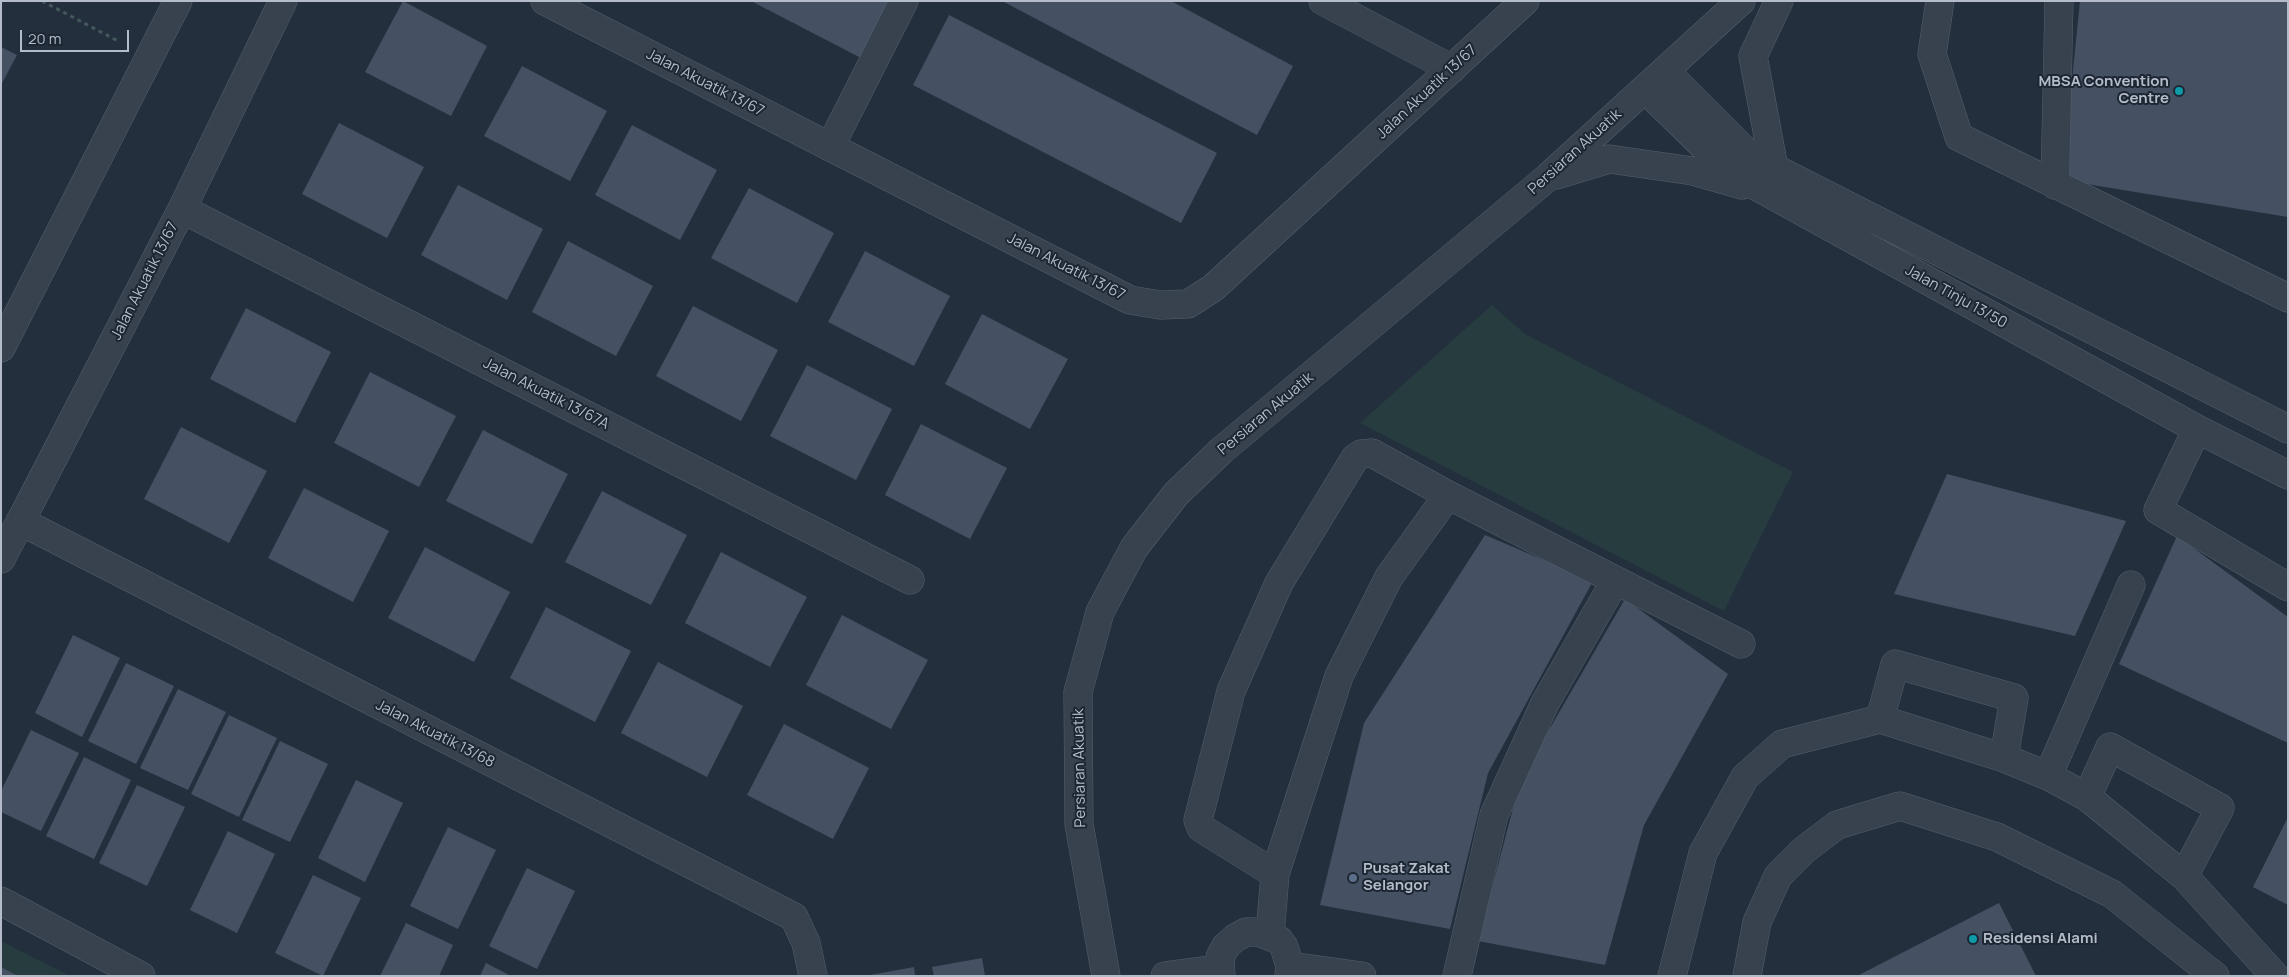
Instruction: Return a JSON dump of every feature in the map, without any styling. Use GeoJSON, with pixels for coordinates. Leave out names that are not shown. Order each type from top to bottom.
{"type":"FeatureCollection","features":[{"type":"Feature","properties":{"kind":"street"},"geometry":{"type":"LineString","coordinates":[[1,348],[178,1]]}},
{"type":"Feature","properties":{"kind":"street","name":"Jalan Akuatik 13/67"},"geometry":{"type":"LineString","coordinates":[[1,559],[182,208],[283,1]]}},
{"type":"Feature","properties":{"kind":"street","name":"Jalan Akuatik 13/67"},"geometry":{"type":"LineString","coordinates":[[545,1],[1130,300],[1160,305],[1188,304],[1213,288],[1525,1]]}},
{"type":"Feature","properties":{"kind":"street"},"geometry":{"type":"LineString","coordinates":[[830,147],[904,1]]}},
{"type":"Feature","properties":{"kind":"street"},"geometry":{"type":"LineString","coordinates":[[1323,1],[1452,69]]}},
{"type":"Feature","properties":{"kind":"street","name":"Persiaran Akuatik"},"geometry":{"type":"LineString","coordinates":[[1106,976],[1079,824],[1078,692],[1100,612],[1134,548],[1176,494],[1222,450],[1547,178],[1741,1]]}},
{"type":"Feature","properties":{"kind":"street"},"geometry":{"type":"LineString","coordinates":[[1547,178],[1609,158],[1692,171],[1767,179],[1754,56],[1779,1]]}},
{"type":"Feature","properties":{"kind":"street"},"geometry":{"type":"LineString","coordinates":[[1940,1],[1932,54],[1958,137],[2288,298]]}},
{"type":"Feature","properties":{"kind":"street"},"geometry":{"type":"LineString","coordinates":[[2055,185],[2059,1]]}},
{"type":"Feature","properties":{"kind":"street","name":"Jalan Tinju 13/50"},"geometry":{"type":"LineString","coordinates":[[1665,71],[1742,148],[1756,159],[1767,179],[2197,428],[2288,475]]}},
{"type":"Feature","properties":{"kind":"street","name":"Jalan Tinju 13/50"},"geometry":{"type":"LineString","coordinates":[[1645,89],[1724,166],[1767,179],[2288,429]]}},
{"type":"Feature","properties":{"kind":"street","name":"Jalan Akuatik 13/67A"},"geometry":{"type":"LineString","coordinates":[[182,208],[910,580]]}},
{"type":"Feature","properties":{"kind":"street"},"geometry":{"type":"LineString","coordinates":[[2197,428],[2158,510],[2288,587]]}},
{"type":"Feature","properties":{"kind":"street"},"geometry":{"type":"LineString","coordinates":[[1275,874],[1201,828],[1198,820],[1231,690],[1279,584],[1355,458],[1361,454],[1372,453],[1448,495],[1741,644]]}},
{"type":"Feature","properties":{"kind":"street"},"geometry":{"type":"LineString","coordinates":[[1270,935],[1275,874],[1339,676],[1389,577],[1448,495]]}},
{"type":"Feature","properties":{"kind":"street","name":"Jalan Akuatik 13/68"},"geometry":{"type":"LineString","coordinates":[[20,521],[794,917],[806,943],[812,976]]}},
{"type":"Feature","properties":{"kind":"street"},"geometry":{"type":"LineString","coordinates":[[1457,976],[1494,815],[1545,703],[1615,581]]}},
{"type":"Feature","properties":{"kind":"street"},"geometry":{"type":"LineString","coordinates":[[2048,776],[2131,586]]}},
{"type":"Feature","properties":{"kind":"street"},"geometry":{"type":"LineString","coordinates":[[1880,719],[1895,664],[2014,698],[2004,758]]}},
{"type":"Feature","properties":{"kind":"street"},"geometry":{"type":"LineString","coordinates":[[1672,976],[1703,853],[1745,777],[1782,744],[1880,719],[2004,758],[2048,776],[2087,797],[2184,876],[2276,976]]}},
{"type":"Feature","properties":{"kind":"street"},"geometry":{"type":"LineString","coordinates":[[2087,797],[2110,747],[2220,808],[2184,876]]}},
{"type":"Feature","properties":{"kind":"street"},"geometry":{"type":"LineString","coordinates":[[1746,976],[1757,922],[1778,876],[1804,850],[1837,825],[1900,806],[1997,837],[2112,894],[2215,976]]}},
{"type":"Feature","properties":{"kind":"street"},"geometry":{"type":"LineString","coordinates":[[1,901],[141,976]]}},
{"type":"Feature","properties":{"kind":"street"},"geometry":{"type":"LineString","coordinates":[[1165,976],[1220,972],[1220,958],[1226,946],[1246,932],[1258,932],[1270,935],[1284,947],[1290,971],[1362,976]]}},
{"type":"Feature","properties":{"kind":"path"},"geometry":{"type":"LineString","coordinates":[[42,1],[150,57]]}},
{"type":"Feature","properties":{"kind":"green space"},"geometry":{"type":"Polygon","coordinates":[[[1492,305],[1525,334],[1793,472],[1724,611],[1360,423],[1492,305]]]}},
{"type":"Feature","properties":{"kind":"green space"},"geometry":{"type":"Polygon","coordinates":[[[1,941],[70,976],[1,976],[1,941]]]}},
{"type":"Feature","properties":{"kind":"building"},"geometry":{"type":"Polygon","coordinates":[[[403,1],[487,46],[451,116],[365,72],[403,1]]]}},
{"type":"Feature","properties":{"kind":"building"},"geometry":{"type":"Polygon","coordinates":[[[751,1],[890,1],[861,58],[751,1]]]}},
{"type":"Feature","properties":{"kind":"building"},"geometry":{"type":"Polygon","coordinates":[[[1002,1],[1171,1],[1293,66],[1257,135],[1002,1]]]}},
{"type":"Feature","properties":{"kind":"building","name":"MBSA Convention Centre"},"geometry":{"type":"Polygon","coordinates":[[[2080,1],[2288,1],[2288,217],[2062,180],[2080,1]]]}},
{"type":"Feature","properties":{"kind":"building"},"geometry":{"type":"Polygon","coordinates":[[[949,15],[1217,153],[1181,223],[913,85],[949,15]]]}},
{"type":"Feature","properties":{"kind":"building"},"geometry":{"type":"Polygon","coordinates":[[[1,47],[17,55],[1,85],[1,47]]]}},
{"type":"Feature","properties":{"kind":"building"},"geometry":{"type":"Polygon","coordinates":[[[522,66],[607,111],[570,181],[484,136],[522,66]]]}},
{"type":"Feature","properties":{"kind":"building"},"geometry":{"type":"Polygon","coordinates":[[[339,123],[424,167],[387,238],[302,194],[339,123]]]}},
{"type":"Feature","properties":{"kind":"building"},"geometry":{"type":"Polygon","coordinates":[[[632,125],[717,170],[680,240],[595,195],[632,125]]]}},
{"type":"Feature","properties":{"kind":"building"},"geometry":{"type":"Polygon","coordinates":[[[458,185],[543,229],[507,300],[421,255],[458,185]]]}},
{"type":"Feature","properties":{"kind":"building"},"geometry":{"type":"Polygon","coordinates":[[[749,188],[834,233],[797,303],[711,258],[749,188]]]}},
{"type":"Feature","properties":{"kind":"building"},"geometry":{"type":"Polygon","coordinates":[[[568,241],[653,286],[616,356],[532,312],[568,241]]]}},
{"type":"Feature","properties":{"kind":"building"},"geometry":{"type":"Polygon","coordinates":[[[865,251],[950,296],[914,366],[828,322],[865,251]]]}},
{"type":"Feature","properties":{"kind":"building"},"geometry":{"type":"Polygon","coordinates":[[[693,306],[778,350],[741,421],[656,376],[693,306]]]}},
{"type":"Feature","properties":{"kind":"building"},"geometry":{"type":"Polygon","coordinates":[[[246,308],[331,352],[295,423],[210,379],[246,308]]]}},
{"type":"Feature","properties":{"kind":"building"},"geometry":{"type":"Polygon","coordinates":[[[982,314],[1068,359],[1030,429],[945,384],[982,314]]]}},
{"type":"Feature","properties":{"kind":"building"},"geometry":{"type":"Polygon","coordinates":[[[807,365],[892,409],[856,480],[770,436],[807,365]]]}},
{"type":"Feature","properties":{"kind":"building"},"geometry":{"type":"Polygon","coordinates":[[[370,372],[456,416],[419,487],[334,443],[370,372]]]}},
{"type":"Feature","properties":{"kind":"building"},"geometry":{"type":"Polygon","coordinates":[[[921,424],[1007,468],[970,539],[885,495],[921,424]]]}},
{"type":"Feature","properties":{"kind":"building"},"geometry":{"type":"Polygon","coordinates":[[[181,427],[267,471],[229,543],[144,499],[181,427]]]}},
{"type":"Feature","properties":{"kind":"building"},"geometry":{"type":"Polygon","coordinates":[[[483,430],[568,474],[532,544],[446,501],[483,430]]]}},
{"type":"Feature","properties":{"kind":"building"},"geometry":{"type":"Polygon","coordinates":[[[1947,474],[2126,521],[2075,636],[1894,594],[1947,474]]]}},
{"type":"Feature","properties":{"kind":"building"},"geometry":{"type":"Polygon","coordinates":[[[304,488],[389,531],[353,602],[268,558],[304,488]]]}},
{"type":"Feature","properties":{"kind":"building"},"geometry":{"type":"Polygon","coordinates":[[[602,491],[687,535],[651,605],[565,562],[602,491]]]}},
{"type":"Feature","properties":{"kind":"building"},"geometry":{"type":"Polygon","coordinates":[[[1485,535],[1593,581],[1488,773],[1450,929],[1320,905],[1364,723],[1485,535]]]}},
{"type":"Feature","properties":{"kind":"building"},"geometry":{"type":"Polygon","coordinates":[[[2177,536],[2288,617],[2288,743],[2119,664],[2177,536]]]}},
{"type":"Feature","properties":{"kind":"building"},"geometry":{"type":"Polygon","coordinates":[[[425,547],[510,592],[474,662],[388,618],[425,547]]]}},
{"type":"Feature","properties":{"kind":"building"},"geometry":{"type":"Polygon","coordinates":[[[721,552],[807,597],[770,667],[685,623],[721,552]]]}},
{"type":"Feature","properties":{"kind":"building"},"geometry":{"type":"Polygon","coordinates":[[[1625,599],[1728,674],[1644,825],[1605,965],[1478,941],[1521,778],[1625,599]]]}},
{"type":"Feature","properties":{"kind":"building"},"geometry":{"type":"Polygon","coordinates":[[[546,607],[631,651],[595,722],[510,678],[546,607]]]}},
{"type":"Feature","properties":{"kind":"building"},"geometry":{"type":"Polygon","coordinates":[[[842,615],[928,660],[891,729],[806,685],[842,615]]]}},
{"type":"Feature","properties":{"kind":"building"},"geometry":{"type":"Polygon","coordinates":[[[73,635],[120,658],[82,737],[35,713],[73,635]]]}},
{"type":"Feature","properties":{"kind":"building"},"geometry":{"type":"Polygon","coordinates":[[[658,662],[743,706],[707,777],[621,733],[658,662]]]}},
{"type":"Feature","properties":{"kind":"building"},"geometry":{"type":"Polygon","coordinates":[[[126,663],[174,686],[136,764],[88,741],[126,663]]]}},
{"type":"Feature","properties":{"kind":"building"},"geometry":{"type":"Polygon","coordinates":[[[178,689],[226,712],[188,790],[140,768],[178,689]]]}},
{"type":"Feature","properties":{"kind":"building"},"geometry":{"type":"Polygon","coordinates":[[[229,715],[277,738],[239,817],[191,794],[229,715]]]}},
{"type":"Feature","properties":{"kind":"building"},"geometry":{"type":"Polygon","coordinates":[[[784,724],[869,768],[833,839],[747,795],[784,724]]]}},
{"type":"Feature","properties":{"kind":"building"},"geometry":{"type":"Polygon","coordinates":[[[31,730],[79,753],[41,831],[1,812],[1,791],[31,730]]]}},
{"type":"Feature","properties":{"kind":"building"},"geometry":{"type":"Polygon","coordinates":[[[280,741],[328,764],[290,842],[242,820],[280,741]]]}},
{"type":"Feature","properties":{"kind":"building"},"geometry":{"type":"Polygon","coordinates":[[[84,757],[131,780],[94,859],[46,836],[84,757]]]}},
{"type":"Feature","properties":{"kind":"building"},"geometry":{"type":"Polygon","coordinates":[[[356,780],[403,803],[365,882],[318,858],[356,780]]]}},
{"type":"Feature","properties":{"kind":"building"},"geometry":{"type":"Polygon","coordinates":[[[137,785],[185,807],[147,886],[99,863],[137,785]]]}},
{"type":"Feature","properties":{"kind":"building"},"geometry":{"type":"Polygon","coordinates":[[[2288,817],[2288,905],[2253,887],[2288,817]]]}},
{"type":"Feature","properties":{"kind":"building"},"geometry":{"type":"Polygon","coordinates":[[[448,827],[496,850],[458,929],[410,906],[448,827]]]}},
{"type":"Feature","properties":{"kind":"building"},"geometry":{"type":"Polygon","coordinates":[[[228,831],[275,854],[237,933],[190,910],[228,831]]]}},
{"type":"Feature","properties":{"kind":"building"},"geometry":{"type":"Polygon","coordinates":[[[527,868],[575,891],[537,969],[489,946],[527,868]]]}},
{"type":"Feature","properties":{"kind":"building"},"geometry":{"type":"Polygon","coordinates":[[[313,875],[361,898],[323,976],[275,953],[313,875]]]}},
{"type":"Feature","properties":{"kind":"building","name":"Residensi Alami"},"geometry":{"type":"Polygon","coordinates":[[[1999,903],[2036,976],[1857,976],[1999,903]]]}},
{"type":"Feature","properties":{"kind":"building"},"geometry":{"type":"Polygon","coordinates":[[[406,923],[453,945],[439,976],[380,976],[406,923]]]}},
{"type":"Feature","properties":{"kind":"building"},"geometry":{"type":"Polygon","coordinates":[[[982,958],[985,976],[934,976],[932,967],[982,958]]]}},
{"type":"Feature","properties":{"kind":"building"},"geometry":{"type":"Polygon","coordinates":[[[486,963],[511,976],[480,976],[486,963]]]}},
{"type":"Feature","properties":{"kind":"building"},"geometry":{"type":"Polygon","coordinates":[[[1,967],[18,976],[1,976],[1,967]]]}},
{"type":"Feature","properties":{"kind":"building"},"geometry":{"type":"Polygon","coordinates":[[[914,967],[915,976],[870,976],[870,975],[914,967]]]}},
{"type":"Feature","properties":{"kind":"place","name":"MBSA Convention Centre"},"geometry":{"type":"Point","coordinates":[2179,91]}},
{"type":"Feature","properties":{"kind":"place","name":"Pusat Zakat Selangor"},"geometry":{"type":"Point","coordinates":[1353,878]}},
{"type":"Feature","properties":{"kind":"place","name":"Residensi Alami"},"geometry":{"type":"Point","coordinates":[1973,939]}}]}
